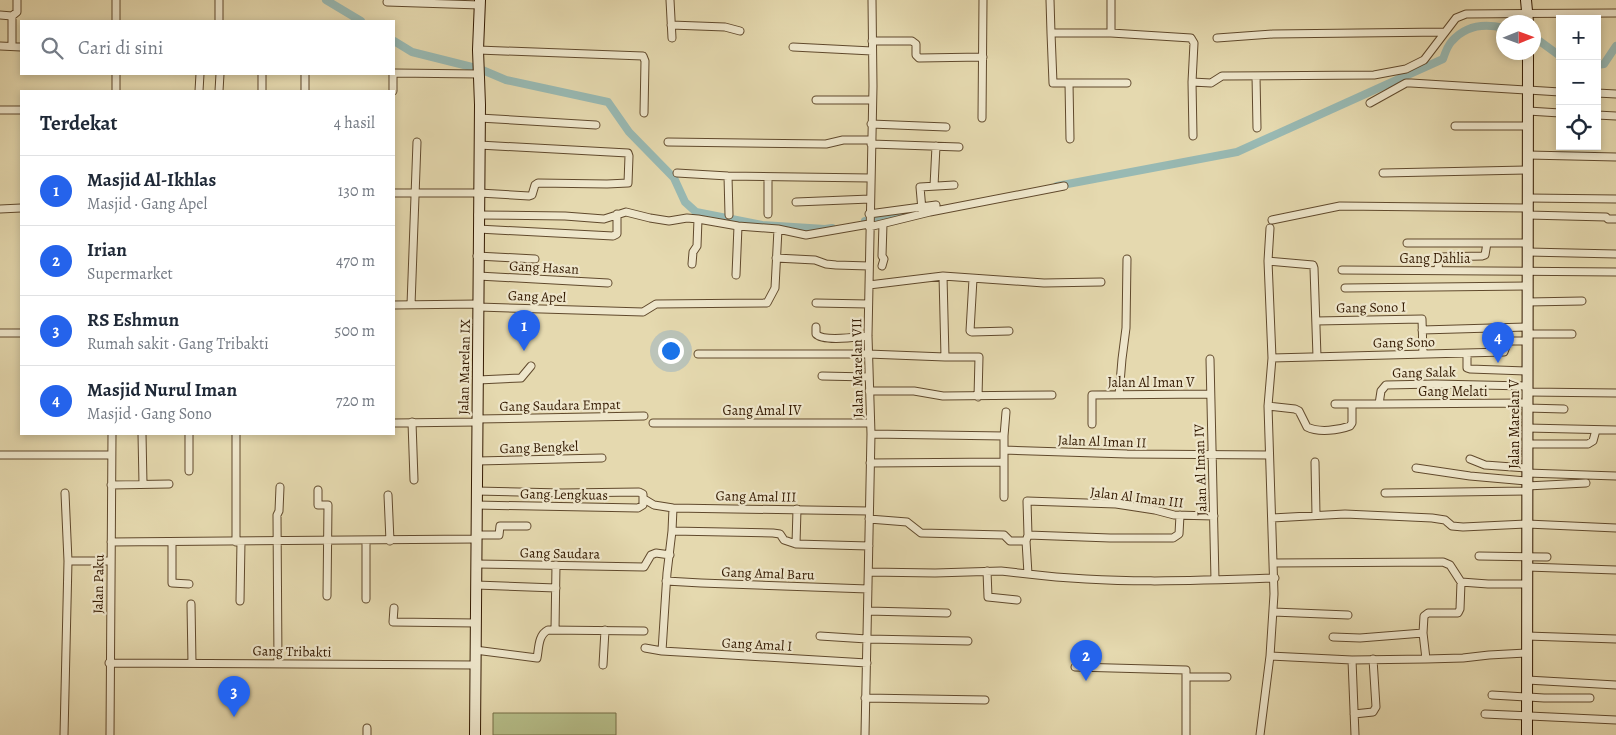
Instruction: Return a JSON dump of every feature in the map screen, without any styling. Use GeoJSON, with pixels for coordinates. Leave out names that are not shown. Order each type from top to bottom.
{"type":"FeatureCollection","features":[{"type":"Feature","properties":{"kind":"main road"},"geometry":{"type":"LineString","coordinates":[[1526,0],[1528,15]]}},
{"type":"Feature","properties":{"kind":"main road","name":"Jalan Marelan IX"},"geometry":{"type":"LineString","coordinates":[[475,735],[478,380],[477,256],[480,118],[478,50],[480,2]]}},
{"type":"Feature","properties":{"kind":"main road","name":"Jalan Marelan V"},"geometry":{"type":"LineString","coordinates":[[1527,735],[1528,60]]}},
{"type":"Feature","properties":{"kind":"street"},"geometry":{"type":"LineString","coordinates":[[0,15],[12,16],[17,12],[17,0]]}},
{"type":"Feature","properties":{"kind":"street"},"geometry":{"type":"LineString","coordinates":[[116,0],[116,20]]}},
{"type":"Feature","properties":{"kind":"street"},"geometry":{"type":"LineString","coordinates":[[219,0],[219,20]]}},
{"type":"Feature","properties":{"kind":"street"},"geometry":{"type":"LineString","coordinates":[[670,0],[672,38]]}},
{"type":"Feature","properties":{"kind":"street","name":"Jalan Marelan VII"},"geometry":{"type":"LineString","coordinates":[[865,735],[869,572],[870,423],[868,304],[872,0]]}},
{"type":"Feature","properties":{"kind":"street"},"geometry":{"type":"LineString","coordinates":[[982,118],[983,0]]}},
{"type":"Feature","properties":{"kind":"street"},"geometry":{"type":"LineString","coordinates":[[1050,0],[1053,83],[1127,83]]}},
{"type":"Feature","properties":{"kind":"street"},"geometry":{"type":"LineString","coordinates":[[1111,0],[1111,33]]}},
{"type":"Feature","properties":{"kind":"street"},"geometry":{"type":"LineString","coordinates":[[387,2],[480,2]]}},
{"type":"Feature","properties":{"kind":"street"},"geometry":{"type":"LineString","coordinates":[[1541,17],[1616,13]]}},
{"type":"Feature","properties":{"kind":"street"},"geometry":{"type":"LineString","coordinates":[[1192,82],[1211,83],[1222,76],[1374,75],[1406,69],[1428,56],[1456,18],[1466,14],[1496,16]]}},
{"type":"Feature","properties":{"kind":"street"},"geometry":{"type":"LineString","coordinates":[[12,16],[12,46]]}},
{"type":"Feature","properties":{"kind":"street"},"geometry":{"type":"LineString","coordinates":[[672,25],[725,27],[740,31]]}},
{"type":"Feature","properties":{"kind":"street"},"geometry":{"type":"LineString","coordinates":[[1051,32],[1111,33],[1191,38],[1194,43],[1192,82],[1193,136]]}},
{"type":"Feature","properties":{"kind":"street"},"geometry":{"type":"LineString","coordinates":[[1217,38],[1273,34],[1444,32]]}},
{"type":"Feature","properties":{"kind":"street"},"geometry":{"type":"LineString","coordinates":[[872,41],[912,41],[916,44],[917,58],[982,57]]}},
{"type":"Feature","properties":{"kind":"street"},"geometry":{"type":"LineString","coordinates":[[0,46],[20,47]]}},
{"type":"Feature","properties":{"kind":"street"},"geometry":{"type":"LineString","coordinates":[[793,47],[872,50]]}},
{"type":"Feature","properties":{"kind":"street"},"geometry":{"type":"LineString","coordinates":[[478,50],[643,56],[645,61],[644,113]]}},
{"type":"Feature","properties":{"kind":"street"},"geometry":{"type":"LineString","coordinates":[[395,74],[478,69]]}},
{"type":"Feature","properties":{"kind":"street"},"geometry":{"type":"LineString","coordinates":[[116,75],[116,90]]}},
{"type":"Feature","properties":{"kind":"street"},"geometry":{"type":"LineString","coordinates":[[199,90],[200,75]]}},
{"type":"Feature","properties":{"kind":"street"},"geometry":{"type":"LineString","coordinates":[[219,90],[220,75]]}},
{"type":"Feature","properties":{"kind":"street"},"geometry":{"type":"LineString","coordinates":[[262,75],[262,90]]}},
{"type":"Feature","properties":{"kind":"street"},"geometry":{"type":"LineString","coordinates":[[305,75],[305,90]]}},
{"type":"Feature","properties":{"kind":"street"},"geometry":{"type":"LineString","coordinates":[[393,75],[393,90]]}},
{"type":"Feature","properties":{"kind":"street"},"geometry":{"type":"LineString","coordinates":[[1256,76],[1257,128]]}},
{"type":"Feature","properties":{"kind":"street"},"geometry":{"type":"LineString","coordinates":[[1069,83],[1070,139]]}},
{"type":"Feature","properties":{"kind":"street"},"geometry":{"type":"LineString","coordinates":[[1370,102],[1406,83],[1556,92]]}},
{"type":"Feature","properties":{"kind":"street"},"geometry":{"type":"LineString","coordinates":[[1601,93],[1616,94]]}},
{"type":"Feature","properties":{"kind":"street"},"geometry":{"type":"LineString","coordinates":[[816,100],[872,100]]}},
{"type":"Feature","properties":{"kind":"street"},"geometry":{"type":"LineString","coordinates":[[0,110],[20,110]]}},
{"type":"Feature","properties":{"kind":"street"},"geometry":{"type":"LineString","coordinates":[[1528,111],[1556,113]]}},
{"type":"Feature","properties":{"kind":"street"},"geometry":{"type":"LineString","coordinates":[[1601,115],[1616,116]]}},
{"type":"Feature","properties":{"kind":"street"},"geometry":{"type":"LineString","coordinates":[[480,118],[596,125]]}},
{"type":"Feature","properties":{"kind":"street"},"geometry":{"type":"LineString","coordinates":[[871,124],[946,127]]}},
{"type":"Feature","properties":{"kind":"street"},"geometry":{"type":"LineString","coordinates":[[1455,126],[1528,126]]}},
{"type":"Feature","properties":{"kind":"street"},"geometry":{"type":"LineString","coordinates":[[668,142],[826,144],[843,140],[958,147]]}},
{"type":"Feature","properties":{"kind":"street"},"geometry":{"type":"LineString","coordinates":[[411,305],[417,142]]}},
{"type":"Feature","properties":{"kind":"street"},"geometry":{"type":"LineString","coordinates":[[395,193],[479,193],[529,196],[532,195],[535,185],[538,184],[626,184],[628,181],[628,154],[479,145]]}},
{"type":"Feature","properties":{"kind":"street"},"geometry":{"type":"LineString","coordinates":[[934,186],[936,146]]}},
{"type":"Feature","properties":{"kind":"street"},"geometry":{"type":"LineString","coordinates":[[1528,155],[1616,156]]}},
{"type":"Feature","properties":{"kind":"street"},"geometry":{"type":"LineString","coordinates":[[1383,173],[1528,170]]}},
{"type":"Feature","properties":{"kind":"street"},"geometry":{"type":"LineString","coordinates":[[677,172],[728,176],[870,178]]}},
{"type":"Feature","properties":{"kind":"street"},"geometry":{"type":"LineString","coordinates":[[728,176],[729,215]]}},
{"type":"Feature","properties":{"kind":"street"},"geometry":{"type":"LineString","coordinates":[[768,177],[768,214]]}},
{"type":"Feature","properties":{"kind":"street"},"geometry":{"type":"LineString","coordinates":[[922,210],[920,187],[954,185]]}},
{"type":"Feature","properties":{"kind":"street"},"geometry":{"type":"LineString","coordinates":[[478,215],[565,216],[604,219],[626,212],[669,221],[687,218],[698,219],[806,235],[922,210],[1064,186]]}},
{"type":"Feature","properties":{"kind":"street"},"geometry":{"type":"LineString","coordinates":[[796,202],[870,199]]}},
{"type":"Feature","properties":{"kind":"street"},"geometry":{"type":"LineString","coordinates":[[1272,220],[1340,206],[1528,207],[1616,200]]}},
{"type":"Feature","properties":{"kind":"street"},"geometry":{"type":"LineString","coordinates":[[869,221],[883,224],[936,205]]}},
{"type":"Feature","properties":{"kind":"street"},"geometry":{"type":"LineString","coordinates":[[1528,207],[1606,216],[1608,219],[1616,219]]}},
{"type":"Feature","properties":{"kind":"street"},"geometry":{"type":"LineString","coordinates":[[0,209],[20,208]]}},
{"type":"Feature","properties":{"kind":"street"},"geometry":{"type":"LineString","coordinates":[[478,229],[614,236],[618,234],[617,214]]}},
{"type":"Feature","properties":{"kind":"street"},"geometry":{"type":"LineString","coordinates":[[692,264],[692,252],[697,246],[698,219]]}},
{"type":"Feature","properties":{"kind":"street"},"geometry":{"type":"LineString","coordinates":[[882,266],[884,259],[882,256],[883,224]]}},
{"type":"Feature","properties":{"kind":"street"},"geometry":{"type":"LineString","coordinates":[[736,275],[738,226]]}},
{"type":"Feature","properties":{"kind":"street"},"geometry":{"type":"LineString","coordinates":[[1260,735],[1270,656],[1275,578],[1268,406],[1272,358],[1268,261],[1270,228]]}},
{"type":"Feature","properties":{"kind":"street"},"geometry":{"type":"LineString","coordinates":[[778,230],[776,258],[815,260],[836,265],[869,266]]}},
{"type":"Feature","properties":{"kind":"street"},"geometry":{"type":"LineString","coordinates":[[1407,243],[1487,243],[1616,254]]}},
{"type":"Feature","properties":{"kind":"street"},"geometry":{"type":"LineString","coordinates":[[1438,270],[1439,257],[1482,256],[1484,255],[1487,243]]}},
{"type":"Feature","properties":{"kind":"street"},"geometry":{"type":"LineString","coordinates":[[477,256],[535,259]]}},
{"type":"Feature","properties":{"kind":"street","name":"Gang Apel"},"geometry":{"type":"LineString","coordinates":[[395,305],[643,312],[656,304],[767,303],[775,288],[776,258]]}},
{"type":"Feature","properties":{"kind":"street"},"geometry":{"type":"LineString","coordinates":[[1119,395],[1126,328],[1127,259]]}},
{"type":"Feature","properties":{"kind":"street"},"geometry":{"type":"LineString","coordinates":[[1268,261],[1313,265],[1317,356]]}},
{"type":"Feature","properties":{"kind":"street","name":"Gang Dahlia"},"geometry":{"type":"LineString","coordinates":[[1342,270],[1616,272]]}},
{"type":"Feature","properties":{"kind":"street","name":"Gang Hasan"},"geometry":{"type":"LineString","coordinates":[[478,276],[608,283]]}},
{"type":"Feature","properties":{"kind":"street"},"geometry":{"type":"LineString","coordinates":[[869,285],[943,276],[1044,283],[1101,282]]}},
{"type":"Feature","properties":{"kind":"street"},"geometry":{"type":"LineString","coordinates":[[943,276],[945,357]]}},
{"type":"Feature","properties":{"kind":"street"},"geometry":{"type":"LineString","coordinates":[[973,279],[970,331],[1009,332]]}},
{"type":"Feature","properties":{"kind":"street"},"geometry":{"type":"LineString","coordinates":[[1345,288],[1528,286]]}},
{"type":"Feature","properties":{"kind":"street"},"geometry":{"type":"LineString","coordinates":[[1528,302],[1582,301]]}},
{"type":"Feature","properties":{"kind":"street"},"geometry":{"type":"LineString","coordinates":[[816,304],[868,304]]}},
{"type":"Feature","properties":{"kind":"street","name":"Gang Sono I"},"geometry":{"type":"LineString","coordinates":[[1316,321],[1422,319],[1422,330]]}},
{"type":"Feature","properties":{"kind":"street"},"geometry":{"type":"LineString","coordinates":[[816,327],[816,334],[819,338],[868,336]]}},
{"type":"Feature","properties":{"kind":"street"},"geometry":{"type":"LineString","coordinates":[[1423,354],[1422,330],[1572,334]]}},
{"type":"Feature","properties":{"kind":"street"},"geometry":{"type":"LineString","coordinates":[[0,333],[20,333]]}},
{"type":"Feature","properties":{"kind":"street","name":"Gang Sono"},"geometry":{"type":"LineString","coordinates":[[1272,358],[1504,352],[1508,340],[1528,334]]}},
{"type":"Feature","properties":{"kind":"street"},"geometry":{"type":"LineString","coordinates":[[698,354],[868,354],[979,357],[978,396]]}},
{"type":"Feature","properties":{"kind":"street"},"geometry":{"type":"LineString","coordinates":[[1467,354],[1467,368],[1470,369],[1528,371]]}},
{"type":"Feature","properties":{"kind":"street","name":"Jalan Al Iman IV"},"geometry":{"type":"LineString","coordinates":[[1210,359],[1215,580]]}},
{"type":"Feature","properties":{"kind":"street"},"geometry":{"type":"LineString","coordinates":[[478,380],[521,378],[530,366]]}},
{"type":"Feature","properties":{"kind":"street"},"geometry":{"type":"LineString","coordinates":[[822,376],[869,377]]}},
{"type":"Feature","properties":{"kind":"street","name":"Gang Salak"},"geometry":{"type":"LineString","coordinates":[[1379,404],[1381,391],[1386,385],[1436,384],[1527,397]]}},
{"type":"Feature","properties":{"kind":"street"},"geometry":{"type":"LineString","coordinates":[[869,391],[914,391],[943,396],[1052,395]]}},
{"type":"Feature","properties":{"kind":"street","name":"Jalan Al Iman V"},"geometry":{"type":"LineString","coordinates":[[1092,424],[1092,395],[1210,394]]}},
{"type":"Feature","properties":{"kind":"street"},"geometry":{"type":"LineString","coordinates":[[1527,397],[1616,394]]}},
{"type":"Feature","properties":{"kind":"street"},"geometry":{"type":"LineString","coordinates":[[1527,397],[1564,409]]}},
{"type":"Feature","properties":{"kind":"street","name":"Gang Melati"},"geometry":{"type":"LineString","coordinates":[[1379,404],[1527,397]]}},
{"type":"Feature","properties":{"kind":"street"},"geometry":{"type":"LineString","coordinates":[[1335,404],[1379,404]]}},
{"type":"Feature","properties":{"kind":"street"},"geometry":{"type":"LineString","coordinates":[[1268,406],[1295,408],[1307,428],[1329,430],[1350,426],[1352,423],[1352,404]]}},
{"type":"Feature","properties":{"kind":"street"},"geometry":{"type":"LineString","coordinates":[[1004,497],[1006,412]]}},
{"type":"Feature","properties":{"kind":"street","name":"Gang Saudara Empat"},"geometry":{"type":"LineString","coordinates":[[395,423],[644,416]]}},
{"type":"Feature","properties":{"kind":"street"},"geometry":{"type":"LineString","coordinates":[[412,422],[414,480]]}},
{"type":"Feature","properties":{"kind":"street","name":"Gang Amal IV"},"geometry":{"type":"LineString","coordinates":[[653,423],[870,423]]}},
{"type":"Feature","properties":{"kind":"street"},"geometry":{"type":"LineString","coordinates":[[1527,428],[1616,430]]}},
{"type":"Feature","properties":{"kind":"street"},"geometry":{"type":"LineString","coordinates":[[1527,444],[1588,444],[1592,443],[1596,430]]}},
{"type":"Feature","properties":{"kind":"street"},"geometry":{"type":"LineString","coordinates":[[870,434],[1004,436]]}},
{"type":"Feature","properties":{"kind":"street","name":"Jalan Paku"},"geometry":{"type":"LineString","coordinates":[[110,735],[112,435]]}},
{"type":"Feature","properties":{"kind":"street"},"geometry":{"type":"LineString","coordinates":[[142,435],[142,484]]}},
{"type":"Feature","properties":{"kind":"street"},"geometry":{"type":"LineString","coordinates":[[189,435],[189,472]]}},
{"type":"Feature","properties":{"kind":"street"},"geometry":{"type":"LineString","coordinates":[[236,435],[240,601]]}},
{"type":"Feature","properties":{"kind":"street","name":"Jalan Al Iman II"},"geometry":{"type":"LineString","coordinates":[[1004,450],[1127,454],[1269,455]]}},
{"type":"Feature","properties":{"kind":"street"},"geometry":{"type":"LineString","coordinates":[[0,455],[111,455]]}},
{"type":"Feature","properties":{"kind":"street","name":"Gang Bengkel"},"geometry":{"type":"LineString","coordinates":[[477,461],[602,458]]}},
{"type":"Feature","properties":{"kind":"street"},"geometry":{"type":"LineString","coordinates":[[1470,459],[1527,480]]}},
{"type":"Feature","properties":{"kind":"street"},"geometry":{"type":"LineString","coordinates":[[870,463],[1004,462]]}},
{"type":"Feature","properties":{"kind":"street"},"geometry":{"type":"LineString","coordinates":[[1315,462],[1316,515]]}},
{"type":"Feature","properties":{"kind":"street"},"geometry":{"type":"LineString","coordinates":[[1416,468],[1470,476],[1586,483]]}},
{"type":"Feature","properties":{"kind":"street"},"geometry":{"type":"LineString","coordinates":[[1385,493],[1527,480],[1616,476]]}},
{"type":"Feature","properties":{"kind":"street"},"geometry":{"type":"LineString","coordinates":[[111,484],[169,484]]}},
{"type":"Feature","properties":{"kind":"street"},"geometry":{"type":"LineString","coordinates":[[278,664],[277,515],[279,511],[280,487]]}},
{"type":"Feature","properties":{"kind":"street"},"geometry":{"type":"LineString","coordinates":[[318,490],[318,505],[328,504],[327,596]]}},
{"type":"Feature","properties":{"kind":"street","name":"Gang Amal III"},"geometry":{"type":"LineString","coordinates":[[476,491],[639,492],[643,494],[644,499],[650,504],[673,508],[797,509],[869,515],[907,522],[921,533],[1004,535],[1010,541],[1027,538],[1174,538],[1179,534],[1180,515]]}},
{"type":"Feature","properties":{"kind":"street"},"geometry":{"type":"LineString","coordinates":[[64,735],[68,561],[65,493]]}},
{"type":"Feature","properties":{"kind":"street"},"geometry":{"type":"LineString","coordinates":[[388,495],[390,541]]}},
{"type":"Feature","properties":{"kind":"street","name":"Gang Lengkuas"},"geometry":{"type":"LineString","coordinates":[[476,505],[638,508],[643,505],[644,499]]}},
{"type":"Feature","properties":{"kind":"street","name":"Jalan Al Iman III"},"geometry":{"type":"LineString","coordinates":[[1027,538],[1027,501],[1116,504],[1180,515],[1214,516]]}},
{"type":"Feature","properties":{"kind":"street"},"geometry":{"type":"LineString","coordinates":[[662,651],[673,508]]}},
{"type":"Feature","properties":{"kind":"street"},"geometry":{"type":"LineString","coordinates":[[796,544],[797,509]]}},
{"type":"Feature","properties":{"kind":"street"},"geometry":{"type":"LineString","coordinates":[[1272,518],[1316,515],[1432,518],[1445,520],[1455,526],[1463,527],[1527,524],[1616,528]]}},
{"type":"Feature","properties":{"kind":"street"},"geometry":{"type":"LineString","coordinates":[[111,542],[390,541],[500,535],[500,526],[526,526]]}},
{"type":"Feature","properties":{"kind":"street"},"geometry":{"type":"LineString","coordinates":[[672,531],[773,533],[780,534],[784,540],[796,544],[869,546]]}},
{"type":"Feature","properties":{"kind":"street"},"geometry":{"type":"LineString","coordinates":[[1027,538],[1028,574]]}},
{"type":"Feature","properties":{"kind":"street"},"geometry":{"type":"LineString","coordinates":[[366,540],[366,599]]}},
{"type":"Feature","properties":{"kind":"street"},"geometry":{"type":"LineString","coordinates":[[172,542],[172,583],[189,584]]}},
{"type":"Feature","properties":{"kind":"street","name":"Gang Saudara"},"geometry":{"type":"LineString","coordinates":[[476,564],[644,567],[651,555],[656,553],[670,555]]}},
{"type":"Feature","properties":{"kind":"street"},"geometry":{"type":"LineString","coordinates":[[1479,556],[1616,570]]}},
{"type":"Feature","properties":{"kind":"street"},"geometry":{"type":"LineString","coordinates":[[1527,562],[1547,557]]}},
{"type":"Feature","properties":{"kind":"street"},"geometry":{"type":"LineString","coordinates":[[68,561],[111,561]]}},
{"type":"Feature","properties":{"kind":"street"},"geometry":{"type":"LineString","coordinates":[[1274,563],[1443,562],[1450,565],[1461,582],[1459,612],[1454,614],[1427,614],[1423,620],[1426,659]]}},
{"type":"Feature","properties":{"kind":"street"},"geometry":{"type":"LineString","coordinates":[[555,630],[556,565]]}},
{"type":"Feature","properties":{"kind":"street"},"geometry":{"type":"LineString","coordinates":[[987,571],[988,597],[1017,600]]}},
{"type":"Feature","properties":{"kind":"street"},"geometry":{"type":"LineString","coordinates":[[869,572],[1001,571],[1069,579],[1192,581],[1275,578]]}},
{"type":"Feature","properties":{"kind":"street","name":"Gang Amal Baru"},"geometry":{"type":"LineString","coordinates":[[666,580],[701,584],[868,589]]}},
{"type":"Feature","properties":{"kind":"street"},"geometry":{"type":"LineString","coordinates":[[1461,582],[1527,584]]}},
{"type":"Feature","properties":{"kind":"street"},"geometry":{"type":"LineString","coordinates":[[476,585],[556,588]]}},
{"type":"Feature","properties":{"kind":"street"},"geometry":{"type":"LineString","coordinates":[[191,604],[192,663]]}},
{"type":"Feature","properties":{"kind":"street"},"geometry":{"type":"LineString","coordinates":[[394,608],[393,622],[476,623]]}},
{"type":"Feature","properties":{"kind":"street"},"geometry":{"type":"LineString","coordinates":[[868,611],[947,613]]}},
{"type":"Feature","properties":{"kind":"street"},"geometry":{"type":"LineString","coordinates":[[1273,612],[1348,615]]}},
{"type":"Feature","properties":{"kind":"street"},"geometry":{"type":"LineString","coordinates":[[476,650],[537,658],[539,642],[543,634],[548,630],[644,631]]}},
{"type":"Feature","properties":{"kind":"street"},"geometry":{"type":"LineString","coordinates":[[603,665],[605,630]]}},
{"type":"Feature","properties":{"kind":"street"},"geometry":{"type":"LineString","coordinates":[[1333,637],[1360,638],[1423,633]]}},
{"type":"Feature","properties":{"kind":"street"},"geometry":{"type":"LineString","coordinates":[[820,636],[968,641]]}},
{"type":"Feature","properties":{"kind":"street"},"geometry":{"type":"LineString","coordinates":[[1527,636],[1616,639]]}},
{"type":"Feature","properties":{"kind":"street","name":"Gang Amal I"},"geometry":{"type":"LineString","coordinates":[[646,648],[662,651],[867,663]]}},
{"type":"Feature","properties":{"kind":"street"},"geometry":{"type":"LineString","coordinates":[[1270,656],[1352,660],[1426,659],[1527,653]]}},
{"type":"Feature","properties":{"kind":"street"},"geometry":{"type":"LineString","coordinates":[[1354,714],[1372,712],[1376,707],[1373,659]]}},
{"type":"Feature","properties":{"kind":"street"},"geometry":{"type":"LineString","coordinates":[[1352,660],[1355,735]]}},
{"type":"Feature","properties":{"kind":"street","name":"Gang Tribakti"},"geometry":{"type":"LineString","coordinates":[[109,663],[476,665]]}},
{"type":"Feature","properties":{"kind":"street"},"geometry":{"type":"LineString","coordinates":[[1075,667],[1186,670],[1186,735]]}},
{"type":"Feature","properties":{"kind":"street"},"geometry":{"type":"LineString","coordinates":[[1187,677],[1227,676]]}},
{"type":"Feature","properties":{"kind":"street"},"geometry":{"type":"LineString","coordinates":[[1527,680],[1616,684]]}},
{"type":"Feature","properties":{"kind":"street"},"geometry":{"type":"LineString","coordinates":[[1492,695],[1590,698]]}},
{"type":"Feature","properties":{"kind":"street"},"geometry":{"type":"LineString","coordinates":[[865,698],[985,700]]}},
{"type":"Feature","properties":{"kind":"street"},"geometry":{"type":"LineString","coordinates":[[1485,714],[1616,720]]}},
{"type":"Feature","properties":{"kind":"green space"},"geometry":{"type":"Polygon","coordinates":[[[493,713],[616,713],[616,735],[493,735],[493,713]]]}},
{"type":"Feature","properties":{"kind":"waterway"},"geometry":{"type":"LineString","coordinates":[[326,0],[359,20]]}},
{"type":"Feature","properties":{"kind":"waterway"},"geometry":{"type":"LineString","coordinates":[[1057,186],[1237,152],[1443,59],[1447,49],[1457,36],[1469,29],[1482,26],[1496,27]]}},
{"type":"Feature","properties":{"kind":"waterway"},"geometry":{"type":"LineString","coordinates":[[395,42],[412,52],[480,69],[506,80],[608,102],[629,132],[674,178],[685,202],[696,212],[762,225],[832,228]]}},
{"type":"Feature","properties":{"kind":"waterway"},"geometry":{"type":"LineString","coordinates":[[1541,42],[1556,53]]}},
{"type":"Feature","properties":{"kind":"waterway"},"geometry":{"type":"LineString","coordinates":[[1601,64],[1604,64],[1616,46]]}},
{"type":"Feature","properties":{"kind":"waterway"},"geometry":{"type":"LineString","coordinates":[[865,221],[925,210]]}},
{"type":"Feature","properties":{"kind":"place","name":"Masjid Al-Ikhlas"},"geometry":{"type":"Point","coordinates":[524,351]}},
{"type":"Feature","properties":{"kind":"place","name":"Masjid Nurul Iman"},"geometry":{"type":"Point","coordinates":[1498,363]}},
{"type":"Feature","properties":{"kind":"place","name":"Irian"},"geometry":{"type":"Point","coordinates":[1086,681]}},
{"type":"Feature","properties":{"kind":"place","name":"RS Eshmun"},"geometry":{"type":"Point","coordinates":[234,717]}}]}
